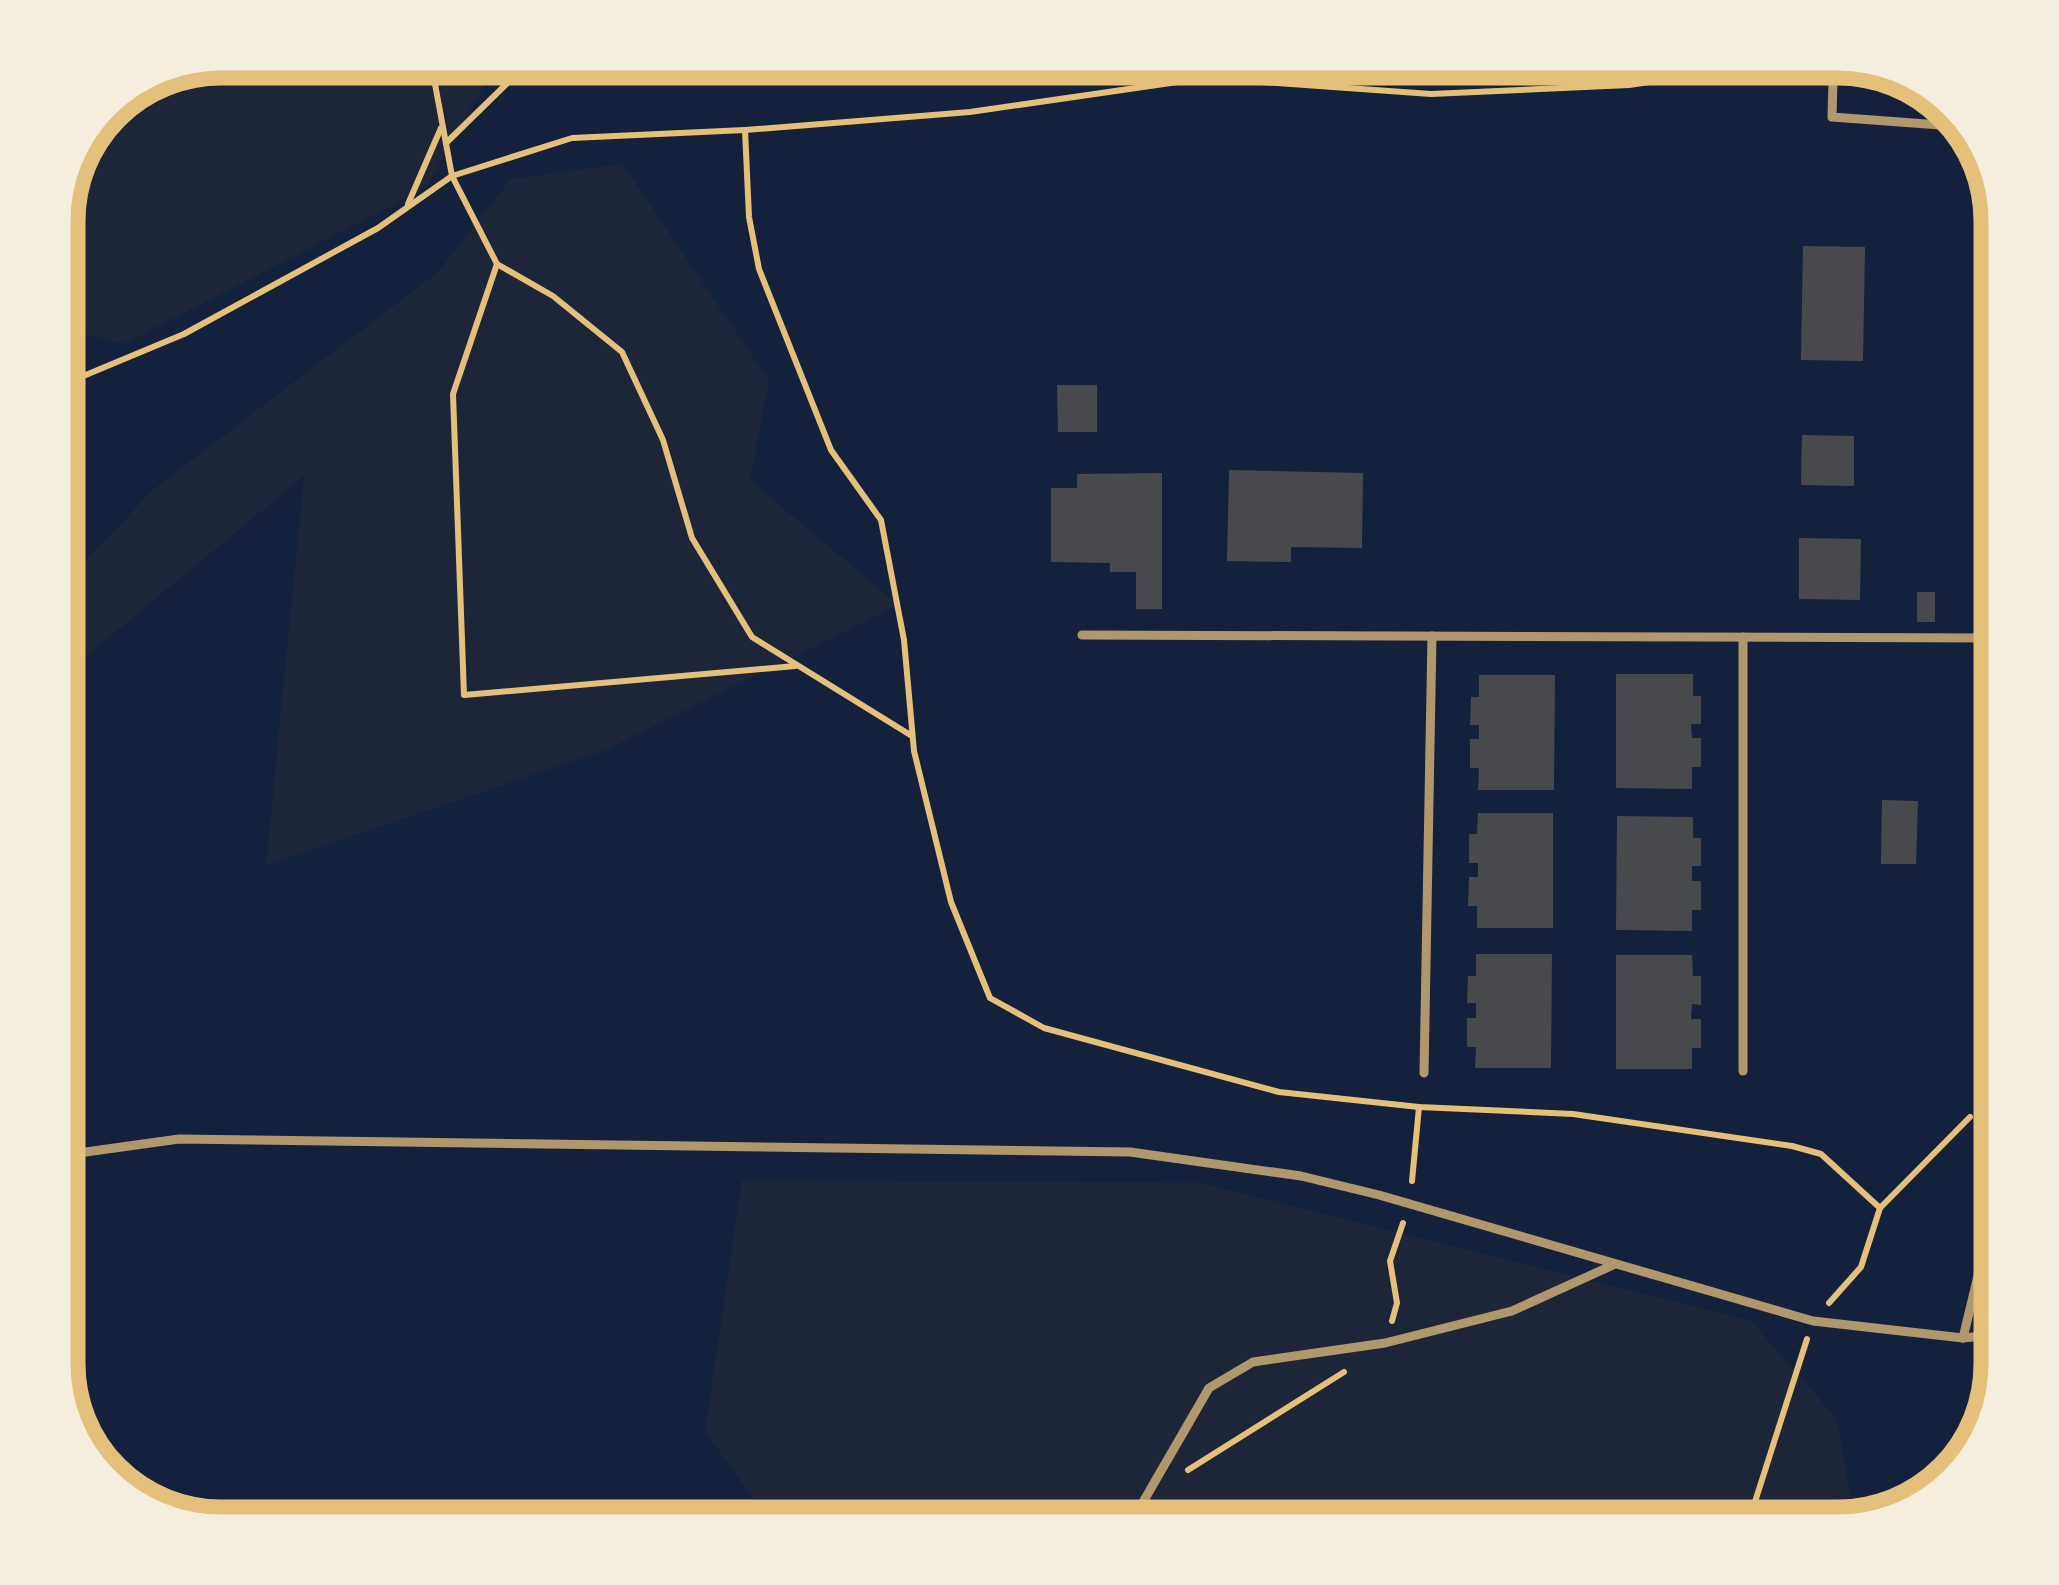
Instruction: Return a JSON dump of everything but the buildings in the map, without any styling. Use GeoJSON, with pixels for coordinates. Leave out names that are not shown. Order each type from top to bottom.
{"type":"FeatureCollection","features":[{"type":"Feature","properties":{"kind":"lane"},"geometry":{"type":"LineString","coordinates":[[1833,80],[1832,117],[1944,125]]}},
{"type":"Feature","properties":{"kind":"lane"},"geometry":{"type":"LineString","coordinates":[[1082,635],[1981,638]]}},
{"type":"Feature","properties":{"kind":"lane"},"geometry":{"type":"LineString","coordinates":[[1424,1072],[1432,636]]}},
{"type":"Feature","properties":{"kind":"lane"},"geometry":{"type":"LineString","coordinates":[[1743,637],[1744,1071]]}},
{"type":"Feature","properties":{"kind":"lane"},"geometry":{"type":"LineString","coordinates":[[78,1153],[179,1139],[1130,1152],[1301,1176],[1813,1321],[1981,1336]]}},
{"type":"Feature","properties":{"kind":"lane"},"geometry":{"type":"LineString","coordinates":[[1140,1507],[1209,1388],[1253,1362],[1385,1343],[1512,1311],[1614,1264]]}},
{"type":"Feature","properties":{"kind":"lane"},"geometry":{"type":"LineString","coordinates":[[1963,1337],[1981,1266]]}},
{"type":"Feature","properties":{"kind":"path"},"geometry":{"type":"LineString","coordinates":[[430,78],[452,176],[497,264],[553,296],[622,352],[663,440],[692,538],[752,637],[912,736]]}},
{"type":"Feature","properties":{"kind":"path"},"geometry":{"type":"LineString","coordinates":[[446,143],[513,78]]}},
{"type":"Feature","properties":{"kind":"path"},"geometry":{"type":"LineString","coordinates":[[78,378],[184,334],[406,209],[452,176],[572,138],[970,112],[1205,78],[1431,94],[1629,85],[1676,78]]}},
{"type":"Feature","properties":{"kind":"path"},"geometry":{"type":"LineString","coordinates":[[406,209],[443,125]]}},
{"type":"Feature","properties":{"kind":"path"},"geometry":{"type":"LineString","coordinates":[[745,130],[749,217],[759,269],[831,450],[881,520],[904,640],[912,736],[951,902],[990,998],[1044,1028],[1279,1092],[1419,1107],[1573,1114],[1792,1146],[1821,1154],[1880,1208]]}},
{"type":"Feature","properties":{"kind":"path"},"geometry":{"type":"LineString","coordinates":[[497,264],[453,394],[464,695],[795,665]]}},
{"type":"Feature","properties":{"kind":"path"},"geometry":{"type":"LineString","coordinates":[[1753,1507],[1813,1321],[1861,1268],[1880,1208],[1981,1105]]}},
{"type":"Feature","properties":{"kind":"path"},"geometry":{"type":"LineString","coordinates":[[1186,1472],[1284,1415],[1385,1343]]}},
{"type":"Feature","properties":{"kind":"shaded area"},"geometry":{"type":"Polygon","coordinates":[[[221,78],[489,78],[426,188],[124,344],[78,332],[78,212],[93,158],[127,113],[166,89],[221,78]]]}},
{"type":"Feature","properties":{"kind":"shaded area"},"geometry":{"type":"Polygon","coordinates":[[[623,164],[769,381],[750,480],[898,605],[606,750],[266,865],[304,476],[78,663],[78,568],[154,489],[438,272],[511,179],[623,164]]]}},
{"type":"Feature","properties":{"kind":"shaded area"},"geometry":{"type":"Polygon","coordinates":[[[742,1180],[1198,1183],[1751,1321],[1837,1419],[1852,1506],[760,1507],[705,1432],[742,1180]]]}}]}
